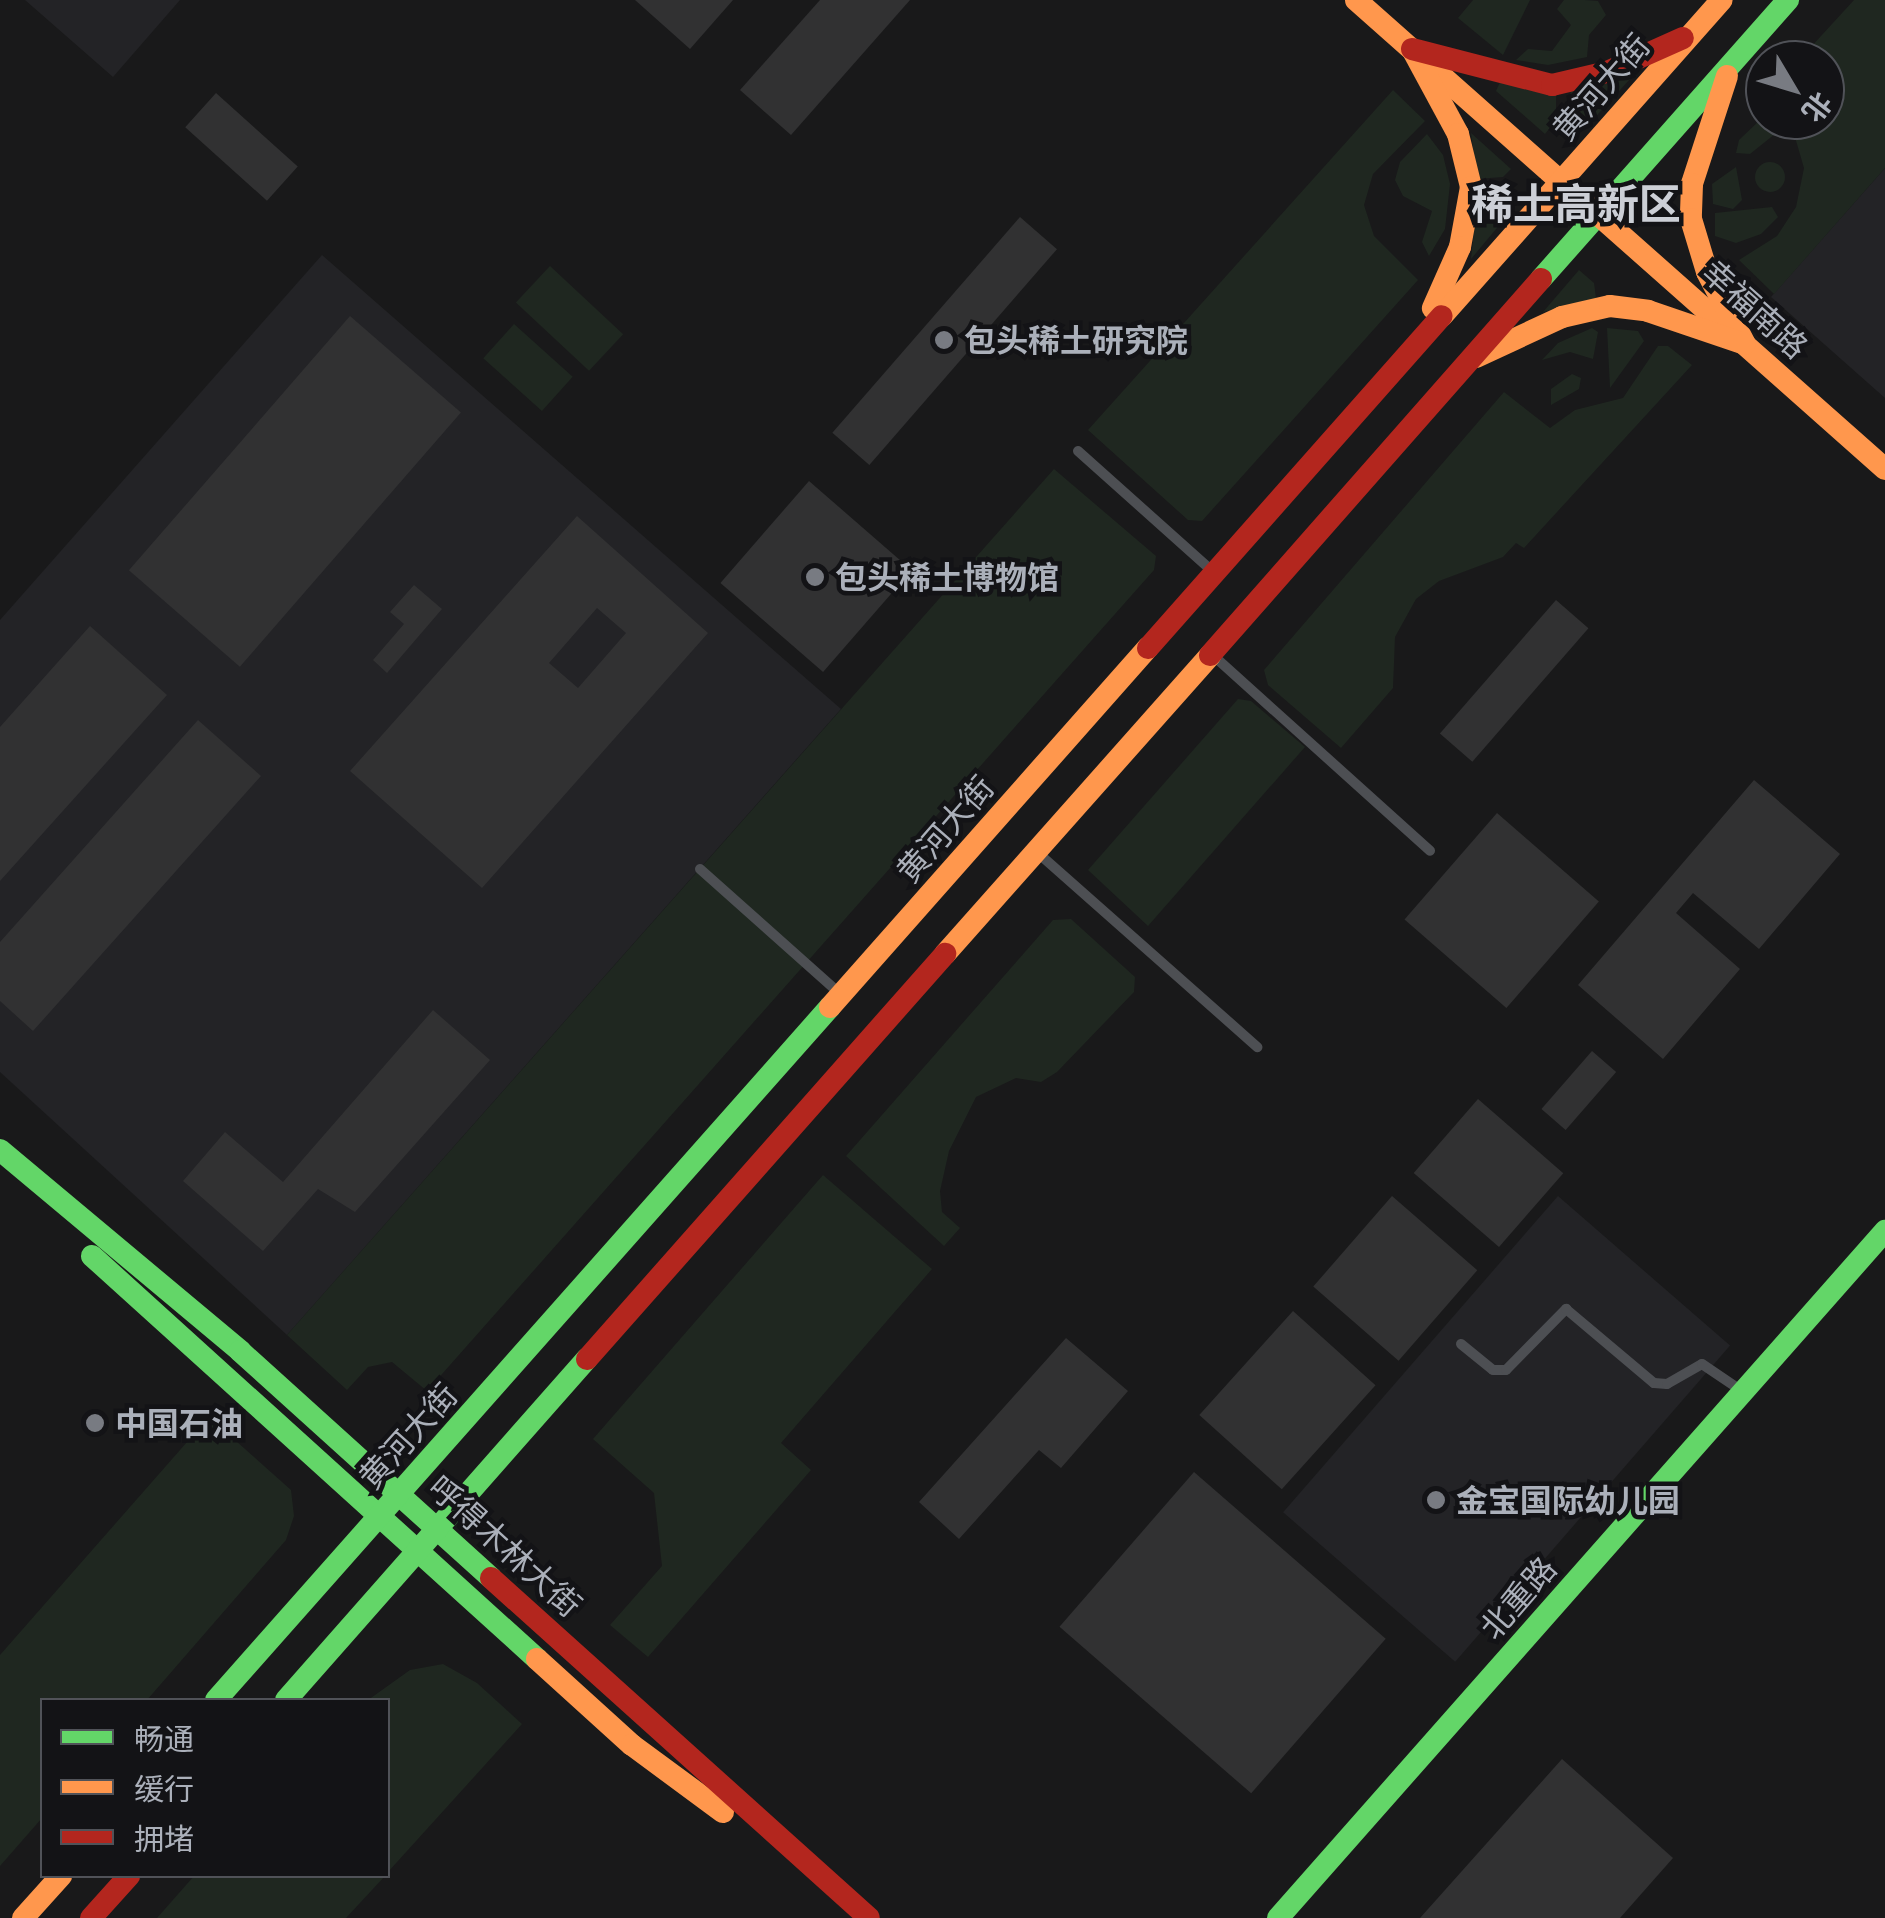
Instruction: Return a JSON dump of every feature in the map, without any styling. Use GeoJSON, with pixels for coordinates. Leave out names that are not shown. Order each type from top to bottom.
{"type":"FeatureCollection","features":[{"type":"Feature","properties":{"kind":"main road","name":"幸福南路"},"geometry":{"type":"LineString","coordinates":[[1356,0],[1885,469]]}},
{"type":"Feature","properties":{"kind":"main road","name":"黄河大街"},"geometry":{"type":"LineString","coordinates":[[218,1698],[1722,0]]}},
{"type":"Feature","properties":{"kind":"main road"},"geometry":{"type":"LineString","coordinates":[[288,1698],[1788,0]]}},
{"type":"Feature","properties":{"kind":"main road"},"geometry":{"type":"LineString","coordinates":[[1412,50],[1552,85],[1607,72],[1690,35]]}},
{"type":"Feature","properties":{"kind":"main road"},"geometry":{"type":"LineString","coordinates":[[1412,50],[1464,149],[1472,192],[1456,260],[1422,339]]}},
{"type":"Feature","properties":{"kind":"main road"},"geometry":{"type":"LineString","coordinates":[[1730,66],[1690,201],[1699,253],[1744,344]]}},
{"type":"Feature","properties":{"kind":"main road"},"geometry":{"type":"LineString","coordinates":[[1609,127],[1647,160]]}},
{"type":"Feature","properties":{"kind":"main road"},"geometry":{"type":"LineString","coordinates":[[1472,358],[1562,317],[1610,306],[1744,344]]}},
{"type":"Feature","properties":{"kind":"main road","name":"呼得木林大街"},"geometry":{"type":"LineString","coordinates":[[0,1150],[208,1322],[869,1918]]}},
{"type":"Feature","properties":{"kind":"main road","name":"呼得木林大街"},"geometry":{"type":"LineString","coordinates":[[0,1173],[378,1519],[840,1918]]}},
{"type":"Feature","properties":{"kind":"main road","name":"北重路"},"geometry":{"type":"LineString","coordinates":[[1278,1918],[1885,1231]]}},
{"type":"Feature","properties":{"kind":"main road"},"geometry":{"type":"LineString","coordinates":[[23,1918],[59,1878]]}},
{"type":"Feature","properties":{"kind":"main road"},"geometry":{"type":"LineString","coordinates":[[90,1918],[127,1878]]}},
{"type":"Feature","properties":{"kind":"lane"},"geometry":{"type":"LineString","coordinates":[[1078,450],[1214,573]]}},
{"type":"Feature","properties":{"kind":"lane"},"geometry":{"type":"LineString","coordinates":[[1212,654],[1430,850]]}},
{"type":"Feature","properties":{"kind":"lane"},"geometry":{"type":"LineString","coordinates":[[1037,852],[1257,1047]]}},
{"type":"Feature","properties":{"kind":"lane"},"geometry":{"type":"LineString","coordinates":[[700,869],[842,995]]}},
{"type":"Feature","properties":{"kind":"lane"},"geometry":{"type":"LineString","coordinates":[[1461,1344],[1493,1370],[1506,1370],[1566,1309],[1654,1383],[1668,1384],[1702,1364],[1743,1392]]}},
{"type":"Feature","properties":{"kind":"shaded area"},"geometry":{"type":"Polygon","coordinates":[[[25,0],[180,0],[113,77],[25,0]]]}},
{"type":"Feature","properties":{"kind":"shaded area"},"geometry":{"type":"Polygon","coordinates":[[[1473,0],[1530,0],[1503,55],[1458,18],[1473,0]]]}},
{"type":"Feature","properties":{"kind":"shaded area"},"geometry":{"type":"Polygon","coordinates":[[[1564,0],[1598,1],[1606,15],[1589,35],[1587,57],[1548,65],[1516,60],[1528,49],[1552,51],[1571,25],[1557,9],[1564,0]]]}},
{"type":"Feature","properties":{"kind":"shaded area"},"geometry":{"type":"Polygon","coordinates":[[[1854,0],[1885,0],[1885,168],[1774,294],[1739,260],[1777,236],[1796,207],[1804,168],[1796,140],[1845,140],[1845,40],[1817,40],[1854,0]]]}},
{"type":"Feature","properties":{"kind":"shaded area"},"geometry":{"type":"Polygon","coordinates":[[[1631,78],[1588,125],[1575,113],[1570,91],[1631,78]]]}},
{"type":"Feature","properties":{"kind":"shaded area"},"geometry":{"type":"Polygon","coordinates":[[[1500,82],[1556,91],[1556,120],[1545,134],[1496,91],[1500,82]]]}},
{"type":"Feature","properties":{"kind":"shaded area"},"geometry":{"type":"Polygon","coordinates":[[[1393,90],[1425,121],[1373,174],[1364,205],[1374,236],[1418,280],[1202,521],[1188,520],[1088,430],[1393,90]]]}},
{"type":"Feature","properties":{"kind":"shaded area"},"geometry":{"type":"Polygon","coordinates":[[[1471,133],[1511,169],[1503,177],[1477,179],[1471,133]]]}},
{"type":"Feature","properties":{"kind":"shaded area"},"geometry":{"type":"Polygon","coordinates":[[[1427,134],[1443,155],[1450,184],[1445,229],[1429,256],[1422,242],[1432,211],[1403,196],[1395,180],[1400,162],[1427,134]]]}},
{"type":"Feature","properties":{"kind":"shaded area"},"geometry":{"type":"Polygon","coordinates":[[[1745,134],[1745,140],[1768,140],[1750,154],[1736,153],[1745,134]]]}},
{"type":"Feature","properties":{"kind":"shaded area"},"geometry":{"type":"Polygon","coordinates":[[[1770,162],[1781,166],[1785,177],[1781,188],[1770,192],[1759,188],[1755,177],[1759,166],[1770,162]]]}},
{"type":"Feature","properties":{"kind":"shaded area"},"geometry":{"type":"Polygon","coordinates":[[[1736,167],[1742,200],[1733,209],[1713,204],[1712,184],[1736,167]]]}},
{"type":"Feature","properties":{"kind":"shaded area"},"geometry":{"type":"Polygon","coordinates":[[[1885,168],[1885,398],[1771,297],[1885,168]]]}},
{"type":"Feature","properties":{"kind":"shaded area"},"geometry":{"type":"Polygon","coordinates":[[[1478,193],[1492,193],[1512,210],[1471,259],[1478,193]]]}},
{"type":"Feature","properties":{"kind":"shaded area"},"geometry":{"type":"Polygon","coordinates":[[[1772,207],[1778,217],[1761,234],[1736,243],[1715,236],[1715,213],[1772,207]]]}},
{"type":"Feature","properties":{"kind":"shaded area"},"geometry":{"type":"Polygon","coordinates":[[[322,255],[841,709],[287,1335],[0,1072],[0,620],[322,255]]]}},
{"type":"Feature","properties":{"kind":"shaded area"},"geometry":{"type":"Polygon","coordinates":[[[550,266],[623,334],[589,371],[516,303],[550,266]]]}},
{"type":"Feature","properties":{"kind":"shaded area"},"geometry":{"type":"Polygon","coordinates":[[[1579,270],[1594,283],[1596,298],[1543,312],[1579,270]]]}},
{"type":"Feature","properties":{"kind":"shaded area"},"geometry":{"type":"Polygon","coordinates":[[[514,324],[573,377],[542,411],[483,358],[514,324]]]}},
{"type":"Feature","properties":{"kind":"shaded area"},"geometry":{"type":"Polygon","coordinates":[[[1592,328],[1598,332],[1593,359],[1570,352],[1542,360],[1558,343],[1592,328]]]}},
{"type":"Feature","properties":{"kind":"shaded area"},"geometry":{"type":"Polygon","coordinates":[[[1607,328],[1638,331],[1644,341],[1610,388],[1607,328]]]}},
{"type":"Feature","properties":{"kind":"shaded area"},"geometry":{"type":"Polygon","coordinates":[[[1658,346],[1668,346],[1692,365],[1524,548],[1516,543],[1503,557],[1439,581],[1416,599],[1395,637],[1393,688],[1341,748],[1268,685],[1264,670],[1504,392],[1550,428],[1575,410],[1623,398],[1658,346]]]}},
{"type":"Feature","properties":{"kind":"shaded area"},"geometry":{"type":"Polygon","coordinates":[[[1572,374],[1581,378],[1579,389],[1551,405],[1551,389],[1572,374]]]}},
{"type":"Feature","properties":{"kind":"shaded area"},"geometry":{"type":"Polygon","coordinates":[[[1054,469],[1156,556],[1154,570],[427,1391],[392,1362],[368,1367],[347,1390],[287,1335],[1054,469]]]}},
{"type":"Feature","properties":{"kind":"shaded area"},"geometry":{"type":"Polygon","coordinates":[[[1238,699],[1251,701],[1305,747],[1148,926],[1088,870],[1238,699]]]}},
{"type":"Feature","properties":{"kind":"shaded area"},"geometry":{"type":"Polygon","coordinates":[[[1071,919],[1135,977],[1134,992],[1057,1072],[1041,1082],[1016,1078],[976,1097],[949,1151],[940,1191],[942,1212],[960,1228],[944,1246],[846,1156],[1053,920],[1071,919]]]}},
{"type":"Feature","properties":{"kind":"shaded area"},"geometry":{"type":"Polygon","coordinates":[[[823,1175],[932,1269],[781,1443],[811,1470],[648,1657],[610,1625],[662,1566],[654,1493],[593,1439],[823,1175]]]}},
{"type":"Feature","properties":{"kind":"shaded area"},"geometry":{"type":"Polygon","coordinates":[[[1558,1196],[1730,1346],[1455,1662],[1283,1512],[1558,1196]]]}},
{"type":"Feature","properties":{"kind":"shaded area"},"geometry":{"type":"Polygon","coordinates":[[[209,1417],[291,1490],[294,1516],[286,1540],[149,1698],[40,1698],[40,1820],[0,1866],[0,1655],[209,1417]]]}},
{"type":"Feature","properties":{"kind":"shaded area"},"geometry":{"type":"Polygon","coordinates":[[[443,1664],[477,1683],[522,1724],[390,1870],[390,1698],[371,1698],[410,1670],[443,1664]]]}},
{"type":"Feature","properties":{"kind":"shaded area"},"geometry":{"type":"Polygon","coordinates":[[[192,1878],[383,1878],[346,1918],[157,1918],[192,1878]]]}},
{"type":"Feature","properties":{"kind":"building"},"geometry":{"type":"Polygon","coordinates":[[[635,0],[733,0],[690,49],[635,0]]]}},
{"type":"Feature","properties":{"kind":"building"},"geometry":{"type":"Polygon","coordinates":[[[820,0],[910,0],[791,135],[740,90],[820,0]]]}},
{"type":"Feature","properties":{"kind":"building"},"geometry":{"type":"Polygon","coordinates":[[[216,93],[298,167],[267,201],[185,127],[216,93]]]}},
{"type":"Feature","properties":{"kind":"building","name":"包头稀土研究院"},"geometry":{"type":"Polygon","coordinates":[[[1020,217],[1057,249],[869,465],[832,433],[1020,217]]]}},
{"type":"Feature","properties":{"kind":"building"},"geometry":{"type":"Polygon","coordinates":[[[350,316],[461,412],[240,667],[129,570],[350,316]]]}},
{"type":"Feature","properties":{"kind":"building","name":"包头稀土博物馆"},"geometry":{"type":"Polygon","coordinates":[[[809,481],[912,570],[823,672],[720,583],[809,481]]]}},
{"type":"Feature","properties":{"kind":"building"},"geometry":{"type":"Polygon","coordinates":[[[577,516],[708,633],[482,888],[350,771],[577,516]],[[597,608],[549,663],[578,688],[626,633],[597,608]]]}},
{"type":"Feature","properties":{"kind":"building"},"geometry":{"type":"Polygon","coordinates":[[[414,585],[442,609],[387,673],[373,660],[404,624],[390,612],[414,585]]]}},
{"type":"Feature","properties":{"kind":"building"},"geometry":{"type":"Polygon","coordinates":[[[1556,600],[1588,628],[1472,762],[1440,734],[1556,600]]]}},
{"type":"Feature","properties":{"kind":"building"},"geometry":{"type":"Polygon","coordinates":[[[90,626],[167,695],[0,881],[0,727],[90,626]]]}},
{"type":"Feature","properties":{"kind":"building"},"geometry":{"type":"Polygon","coordinates":[[[198,720],[261,776],[33,1031],[0,1001],[0,942],[198,720]]]}},
{"type":"Feature","properties":{"kind":"building"},"geometry":{"type":"Polygon","coordinates":[[[1754,780],[1840,854],[1759,949],[1693,893],[1676,913],[1740,969],[1663,1059],[1578,985],[1754,780]]]}},
{"type":"Feature","properties":{"kind":"building"},"geometry":{"type":"Polygon","coordinates":[[[1497,813],[1599,902],[1506,1008],[1404,919],[1497,813]]]}},
{"type":"Feature","properties":{"kind":"building"},"geometry":{"type":"Polygon","coordinates":[[[433,1010],[490,1060],[355,1212],[318,1189],[263,1251],[183,1181],[225,1132],[283,1182],[433,1010]]]}},
{"type":"Feature","properties":{"kind":"building"},"geometry":{"type":"Polygon","coordinates":[[[1592,1051],[1616,1072],[1566,1130],[1541,1109],[1592,1051]]]}},
{"type":"Feature","properties":{"kind":"building"},"geometry":{"type":"Polygon","coordinates":[[[1478,1099],[1563,1173],[1499,1247],[1414,1173],[1478,1099]]]}},
{"type":"Feature","properties":{"kind":"building"},"geometry":{"type":"Polygon","coordinates":[[[1392,1196],[1477,1270],[1399,1361],[1313,1287],[1392,1196]]]}},
{"type":"Feature","properties":{"kind":"building"},"geometry":{"type":"Polygon","coordinates":[[[1293,1311],[1375,1385],[1282,1489],[1199,1415],[1293,1311]]]}},
{"type":"Feature","properties":{"kind":"building"},"geometry":{"type":"Polygon","coordinates":[[[1066,1338],[1128,1391],[1061,1468],[1039,1450],[959,1539],[919,1502],[1066,1338]]]}},
{"type":"Feature","properties":{"kind":"building"},"geometry":{"type":"Polygon","coordinates":[[[1194,1472],[1386,1639],[1251,1793],[1060,1627],[1194,1472]]]}},
{"type":"Feature","properties":{"kind":"building"},"geometry":{"type":"Polygon","coordinates":[[[1562,1759],[1673,1858],[1620,1918],[1420,1918],[1562,1759]]]}},
{"type":"Feature","properties":{"kind":"traffic: fast"},"geometry":{"type":"LineString","coordinates":[[1541,279],[1788,0]]}},
{"type":"Feature","properties":{"kind":"traffic: fast"},"geometry":{"type":"LineString","coordinates":[[218,1698],[830,1007]]}},
{"type":"Feature","properties":{"kind":"traffic: fast"},"geometry":{"type":"LineString","coordinates":[[0,1150],[240,1351],[491,1578]]}},
{"type":"Feature","properties":{"kind":"traffic: fast"},"geometry":{"type":"LineString","coordinates":[[1278,1918],[1885,1231]]}},
{"type":"Feature","properties":{"kind":"traffic: fast"},"geometry":{"type":"LineString","coordinates":[[92,1256],[537,1659]]}},
{"type":"Feature","properties":{"kind":"traffic: fast"},"geometry":{"type":"LineString","coordinates":[[288,1698],[587,1359]]}},
{"type":"Feature","properties":{"kind":"traffic: slow"},"geometry":{"type":"LineString","coordinates":[[1356,0],[1885,469]]}},
{"type":"Feature","properties":{"kind":"traffic: slow"},"geometry":{"type":"LineString","coordinates":[[1442,316],[1722,0]]}},
{"type":"Feature","properties":{"kind":"traffic: slow"},"geometry":{"type":"LineString","coordinates":[[1412,49],[1458,134],[1471,187],[1460,247],[1433,308]]}},
{"type":"Feature","properties":{"kind":"traffic: slow"},"geometry":{"type":"LineString","coordinates":[[1727,76],[1692,184],[1691,219],[1707,272],[1745,344]]}},
{"type":"Feature","properties":{"kind":"traffic: slow"},"geometry":{"type":"LineString","coordinates":[[1476,357],[1562,317],[1610,306],[1648,311],[1745,344]]}},
{"type":"Feature","properties":{"kind":"traffic: slow"},"geometry":{"type":"LineString","coordinates":[[830,1007],[1148,648]]}},
{"type":"Feature","properties":{"kind":"traffic: slow"},"geometry":{"type":"LineString","coordinates":[[945,954],[1210,655]]}},
{"type":"Feature","properties":{"kind":"traffic: slow"},"geometry":{"type":"LineString","coordinates":[[537,1659],[632,1745],[723,1812]]}},
{"type":"Feature","properties":{"kind":"traffic: slow"},"geometry":{"type":"LineString","coordinates":[[23,1918],[59,1878]]}},
{"type":"Feature","properties":{"kind":"traffic: jam"},"geometry":{"type":"LineString","coordinates":[[1412,49],[1552,85],[1607,72],[1683,38]]}},
{"type":"Feature","properties":{"kind":"traffic: jam"},"geometry":{"type":"LineString","coordinates":[[1210,655],[1541,279]]}},
{"type":"Feature","properties":{"kind":"traffic: jam"},"geometry":{"type":"LineString","coordinates":[[1148,648],[1442,316]]}},
{"type":"Feature","properties":{"kind":"traffic: jam"},"geometry":{"type":"LineString","coordinates":[[587,1359],[945,954]]}},
{"type":"Feature","properties":{"kind":"traffic: jam"},"geometry":{"type":"LineString","coordinates":[[491,1578],[869,1918]]}},
{"type":"Feature","properties":{"kind":"traffic: jam"},"geometry":{"type":"LineString","coordinates":[[91,1918],[127,1878]]}},
{"type":"Feature","properties":{"kind":"place","name":"包头稀土研究院"},"geometry":{"type":"Point","coordinates":[944,340]}},
{"type":"Feature","properties":{"kind":"place","name":"包头稀土博物馆"},"geometry":{"type":"Point","coordinates":[815,577]}},
{"type":"Feature","properties":{"kind":"place","name":"中国石油"},"geometry":{"type":"Point","coordinates":[95,1423]}},
{"type":"Feature","properties":{"kind":"place","name":"金宝国际幼儿园"},"geometry":{"type":"Point","coordinates":[1436,1500]}},
{"type":"Feature","properties":{"kind":"district","name":"稀土高新区"},"geometry":{"type":"Point","coordinates":[1576,204]}}]}
